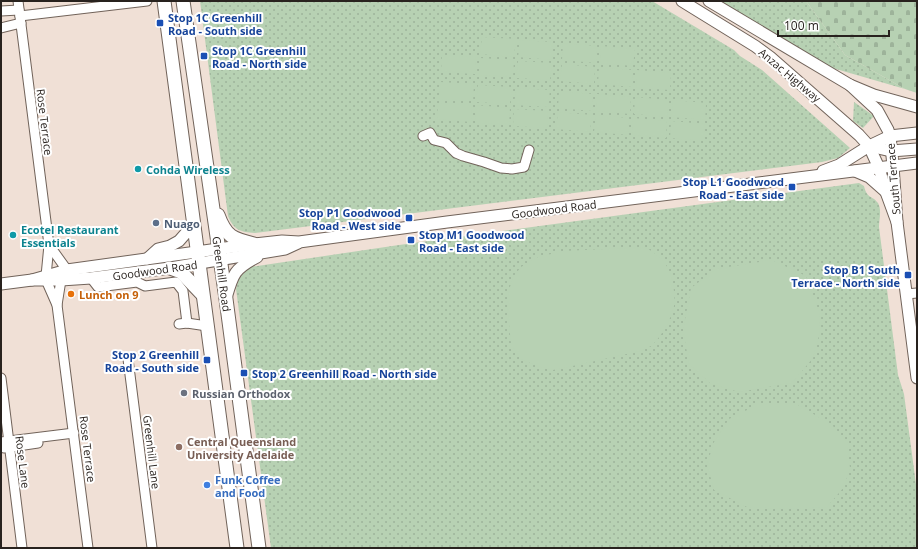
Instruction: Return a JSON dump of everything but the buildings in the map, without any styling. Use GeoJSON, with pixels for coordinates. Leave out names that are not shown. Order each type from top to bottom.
{"type":"FeatureCollection","features":[{"type":"Feature","properties":{"kind":"highway","name":"Greenhill Road"},"geometry":{"type":"LineString","coordinates":[[164,1],[237,548]]}},
{"type":"Feature","properties":{"kind":"highway","name":"Greenhill Road"},"geometry":{"type":"LineString","coordinates":[[183,1],[220,254],[259,548]]}},
{"type":"Feature","properties":{"kind":"highway"},"geometry":{"type":"LineString","coordinates":[[178,104],[189,102],[191,97],[188,77],[191,58]]}},
{"type":"Feature","properties":{"kind":"highway"},"geometry":{"type":"LineString","coordinates":[[211,196],[224,228],[230,236],[236,240],[254,244]]}},
{"type":"Feature","properties":{"kind":"highway"},"geometry":{"type":"LineString","coordinates":[[170,268],[181,272],[202,294]]}},
{"type":"Feature","properties":{"kind":"main road","name":"Anzac Highway"},"geometry":{"type":"LineString","coordinates":[[682,1],[770,57],[859,135],[869,146],[879,168]]}},
{"type":"Feature","properties":{"kind":"main road","name":"Anzac Highway"},"geometry":{"type":"LineString","coordinates":[[709,1],[850,86]]}},
{"type":"Feature","properties":{"kind":"main road"},"geometry":{"type":"LineString","coordinates":[[850,86],[879,97],[917,107]]}},
{"type":"Feature","properties":{"kind":"main road"},"geometry":{"type":"LineString","coordinates":[[850,86],[876,110],[890,136]]}},
{"type":"Feature","properties":{"kind":"main road","name":"Goodwood Road"},"geometry":{"type":"LineString","coordinates":[[809,177],[839,165],[869,146],[890,136],[917,133]]}},
{"type":"Feature","properties":{"kind":"main road","name":"South Terrace"},"geometry":{"type":"LineString","coordinates":[[890,136],[897,222],[912,293],[917,378]]}},
{"type":"Feature","properties":{"kind":"main road"},"geometry":{"type":"LineString","coordinates":[[869,146],[891,151],[917,149]]}},
{"type":"Feature","properties":{"kind":"main road","name":"Goodwood Road"},"geometry":{"type":"LineString","coordinates":[[1,284],[46,278],[67,270],[146,259],[198,258],[220,254],[254,244],[282,241],[299,242],[917,162]]}},
{"type":"Feature","properties":{"kind":"main road","name":"South Terrace"},"geometry":{"type":"LineString","coordinates":[[879,168],[897,222]]}},
{"type":"Feature","properties":{"kind":"main road"},"geometry":{"type":"LineString","coordinates":[[855,171],[869,177],[886,192]]}},
{"type":"Feature","properties":{"kind":"main road"},"geometry":{"type":"LineString","coordinates":[[146,259],[158,249],[170,246],[178,241],[194,226]]}},
{"type":"Feature","properties":{"kind":"main road","name":"Goodwood Road"},"geometry":{"type":"LineString","coordinates":[[220,254],[267,253],[285,249],[299,242]]}},
{"type":"Feature","properties":{"kind":"main road"},"geometry":{"type":"LineString","coordinates":[[226,299],[232,278],[237,270],[247,262],[267,253]]}},
{"type":"Feature","properties":{"kind":"main road","name":"Goodwood Road"},"geometry":{"type":"LineString","coordinates":[[46,278],[61,280],[91,278],[170,268],[198,258]]}},
{"type":"Feature","properties":{"kind":"street"},"geometry":{"type":"LineString","coordinates":[[1,11],[19,12],[146,1]]}},
{"type":"Feature","properties":{"kind":"street"},"geometry":{"type":"LineString","coordinates":[[1,28],[19,12]]}},
{"type":"Feature","properties":{"kind":"street","name":"Rose Terrace"},"geometry":{"type":"LineString","coordinates":[[19,12],[49,245],[46,278],[57,305],[88,548]]}},
{"type":"Feature","properties":{"kind":"street"},"geometry":{"type":"LineString","coordinates":[[422,136],[430,133],[434,140],[446,143],[456,153],[512,170],[524,167],[529,150]]}},
{"type":"Feature","properties":{"kind":"street","name":"Rose Terrace"},"geometry":{"type":"LineString","coordinates":[[49,245],[67,270]]}},
{"type":"Feature","properties":{"kind":"street"},"geometry":{"type":"LineString","coordinates":[[91,278],[98,287],[137,282],[145,286],[176,282],[183,291],[183,324],[207,326]]}},
{"type":"Feature","properties":{"kind":"street","name":"Rose Terrace"},"geometry":{"type":"LineString","coordinates":[[57,305],[61,280]]}},
{"type":"Feature","properties":{"kind":"street","name":"Greenhill Lane"},"geometry":{"type":"LineString","coordinates":[[128,358],[152,548]]}},
{"type":"Feature","properties":{"kind":"street","name":"Rose Lane"},"geometry":{"type":"LineString","coordinates":[[1,378],[5,445],[22,548]]}},
{"type":"Feature","properties":{"kind":"street"},"geometry":{"type":"LineString","coordinates":[[5,445],[38,443],[59,435],[74,433]]}},
{"type":"Feature","properties":{"kind":"green space"},"geometry":{"type":"Polygon","coordinates":[[[200,1],[652,1],[734,50],[740,56],[762,70],[850,148],[838,158],[822,162],[255,233],[245,232],[235,227],[228,216],[200,1]]]}},
{"type":"Feature","properties":{"kind":"green space"},"geometry":{"type":"Polygon","coordinates":[[[719,1],[806,1],[845,55],[905,89],[829,67],[719,1]]]}},
{"type":"Feature","properties":{"kind":"green space"},"geometry":{"type":"Polygon","coordinates":[[[806,1],[917,1],[917,93],[905,89],[845,55],[806,1]]]}},
{"type":"Feature","properties":{"kind":"green space"},"geometry":{"type":"Polygon","coordinates":[[[482,37],[516,39],[514,57],[480,54],[482,37]]]}},
{"type":"Feature","properties":{"kind":"green space"},"geometry":{"type":"Polygon","coordinates":[[[520,40],[553,42],[552,60],[518,57],[520,40]]]}},
{"type":"Feature","properties":{"kind":"green space"},"geometry":{"type":"Polygon","coordinates":[[[563,43],[597,46],[596,63],[562,60],[563,43]]]}},
{"type":"Feature","properties":{"kind":"green space"},"geometry":{"type":"Polygon","coordinates":[[[601,46],[635,49],[633,66],[600,63],[601,46]]]}},
{"type":"Feature","properties":{"kind":"green space"},"geometry":{"type":"Polygon","coordinates":[[[442,55],[476,57],[475,74],[441,72],[442,55]]]}},
{"type":"Feature","properties":{"kind":"green space"},"geometry":{"type":"Polygon","coordinates":[[[480,58],[514,60],[513,77],[479,75],[480,58]]]}},
{"type":"Feature","properties":{"kind":"green space"},"geometry":{"type":"Polygon","coordinates":[[[518,61],[552,63],[550,80],[516,78],[518,61]]]}},
{"type":"Feature","properties":{"kind":"green space"},"geometry":{"type":"Polygon","coordinates":[[[562,64],[595,67],[594,84],[560,81],[562,64]]]}},
{"type":"Feature","properties":{"kind":"green space"},"geometry":{"type":"Polygon","coordinates":[[[599,67],[633,70],[632,87],[598,84],[599,67]]]}},
{"type":"Feature","properties":{"kind":"green space"},"geometry":{"type":"Polygon","coordinates":[[[637,70],[671,73],[670,90],[636,88],[637,70]]]}},
{"type":"Feature","properties":{"kind":"green space"},"geometry":{"type":"Polygon","coordinates":[[[440,82],[474,84],[473,101],[439,99],[440,82]]]}},
{"type":"Feature","properties":{"kind":"green space"},"geometry":{"type":"Polygon","coordinates":[[[478,85],[512,87],[510,104],[476,102],[478,85]]]}},
{"type":"Feature","properties":{"kind":"green space"},"geometry":{"type":"Polygon","coordinates":[[[516,88],[550,90],[548,107],[514,105],[516,88]]]}},
{"type":"Feature","properties":{"kind":"green space"},"geometry":{"type":"Polygon","coordinates":[[[559,91],[593,94],[592,111],[558,108],[559,91]]]}},
{"type":"Feature","properties":{"kind":"green space"},"geometry":{"type":"Polygon","coordinates":[[[597,94],[631,97],[630,114],[596,111],[597,94]]]}},
{"type":"Feature","properties":{"kind":"green space"},"geometry":{"type":"Polygon","coordinates":[[[635,97],[669,100],[667,117],[634,114],[635,97]]]}},
{"type":"Feature","properties":{"kind":"green space"},"geometry":{"type":"Polygon","coordinates":[[[673,100],[706,103],[705,120],[671,117],[673,100]]]}},
{"type":"Feature","properties":{"kind":"green space"},"geometry":{"type":"Polygon","coordinates":[[[854,102],[874,116],[863,128],[853,121],[854,102]]]}},
{"type":"Feature","properties":{"kind":"green space"},"geometry":{"type":"Polygon","coordinates":[[[438,103],[472,105],[471,122],[437,119],[438,103]]]}},
{"type":"Feature","properties":{"kind":"green space"},"geometry":{"type":"Polygon","coordinates":[[[476,105],[510,108],[509,125],[475,123],[476,105]]]}},
{"type":"Feature","properties":{"kind":"green space"},"geometry":{"type":"Polygon","coordinates":[[[514,109],[548,111],[547,128],[513,126],[514,109]]]}},
{"type":"Feature","properties":{"kind":"green space"},"geometry":{"type":"Polygon","coordinates":[[[558,112],[592,115],[590,132],[556,129],[558,112]]]}},
{"type":"Feature","properties":{"kind":"green space"},"geometry":{"type":"Polygon","coordinates":[[[596,115],[629,118],[628,135],[594,132],[596,115]]]}},
{"type":"Feature","properties":{"kind":"green space"},"geometry":{"type":"Polygon","coordinates":[[[633,118],[667,121],[666,138],[632,135],[633,118]]]}},
{"type":"Feature","properties":{"kind":"green space"},"geometry":{"type":"Polygon","coordinates":[[[671,121],[705,124],[704,141],[670,138],[671,121]]]}},
{"type":"Feature","properties":{"kind":"green space"},"geometry":{"type":"Polygon","coordinates":[[[859,183],[864,186],[868,195],[878,203],[880,209],[879,227],[898,375],[904,394],[917,492],[917,548],[271,548],[236,289],[239,278],[250,267],[399,245],[859,183]]]}},
{"type":"Feature","properties":{"kind":"green space"},"geometry":{"type":"Polygon","coordinates":[[[645,247],[659,257],[666,265],[672,279],[674,296],[673,311],[668,322],[662,333],[651,346],[640,351],[553,370],[537,366],[521,359],[511,344],[507,304],[513,277],[521,267],[538,257],[564,251],[645,247]]]}},
{"type":"Feature","properties":{"kind":"green space"},"geometry":{"type":"Polygon","coordinates":[[[772,260],[806,276],[819,312],[820,332],[813,358],[792,383],[739,392],[711,384],[689,364],[683,330],[691,288],[716,269],[772,260]]]}},
{"type":"Feature","properties":{"kind":"green space"},"geometry":{"type":"Polygon","coordinates":[[[757,405],[798,405],[832,425],[847,442],[850,468],[844,487],[827,507],[783,509],[747,507],[714,490],[707,464],[714,442],[729,419],[757,405]]]}},
{"type":"Feature","properties":{"kind":"place","name":"Stop 1C Greenhill Road - South side"},"geometry":{"type":"Point","coordinates":[160,23]}},
{"type":"Feature","properties":{"kind":"place","name":"Stop 1C Greenhill Road - North side"},"geometry":{"type":"Point","coordinates":[204,56]}},
{"type":"Feature","properties":{"kind":"place","name":"Cohda Wireless"},"geometry":{"type":"Point","coordinates":[138,169]}},
{"type":"Feature","properties":{"kind":"place","name":"Stop L1 Goodwood Road - East side"},"geometry":{"type":"Point","coordinates":[792,187]}},
{"type":"Feature","properties":{"kind":"place","name":"Stop P1 Goodwood Road - West side"},"geometry":{"type":"Point","coordinates":[409,218]}},
{"type":"Feature","properties":{"kind":"place","name":"Nuago"},"geometry":{"type":"Point","coordinates":[156,223]}},
{"type":"Feature","properties":{"kind":"place","name":"Ecotel Restaurant Essentials"},"geometry":{"type":"Point","coordinates":[13,235]}},
{"type":"Feature","properties":{"kind":"place","name":"Stop M1 Goodwood Road - East side"},"geometry":{"type":"Point","coordinates":[411,240]}},
{"type":"Feature","properties":{"kind":"place","name":"Stop B1 South Terrace - North side"},"geometry":{"type":"Point","coordinates":[908,275]}},
{"type":"Feature","properties":{"kind":"place","name":"Lunch on 9"},"geometry":{"type":"Point","coordinates":[71,294]}},
{"type":"Feature","properties":{"kind":"place","name":"Stop 2 Greenhill Road - South side"},"geometry":{"type":"Point","coordinates":[207,360]}},
{"type":"Feature","properties":{"kind":"place","name":"Stop 2 Greenhill Road - North side"},"geometry":{"type":"Point","coordinates":[244,373]}},
{"type":"Feature","properties":{"kind":"place","name":"Russian Orthodox"},"geometry":{"type":"Point","coordinates":[184,393]}},
{"type":"Feature","properties":{"kind":"place","name":"Central Queensland University Adelaide"},"geometry":{"type":"Point","coordinates":[179,447]}},
{"type":"Feature","properties":{"kind":"place","name":"Funk Coffee and Food"},"geometry":{"type":"Point","coordinates":[207,485]}}]}
